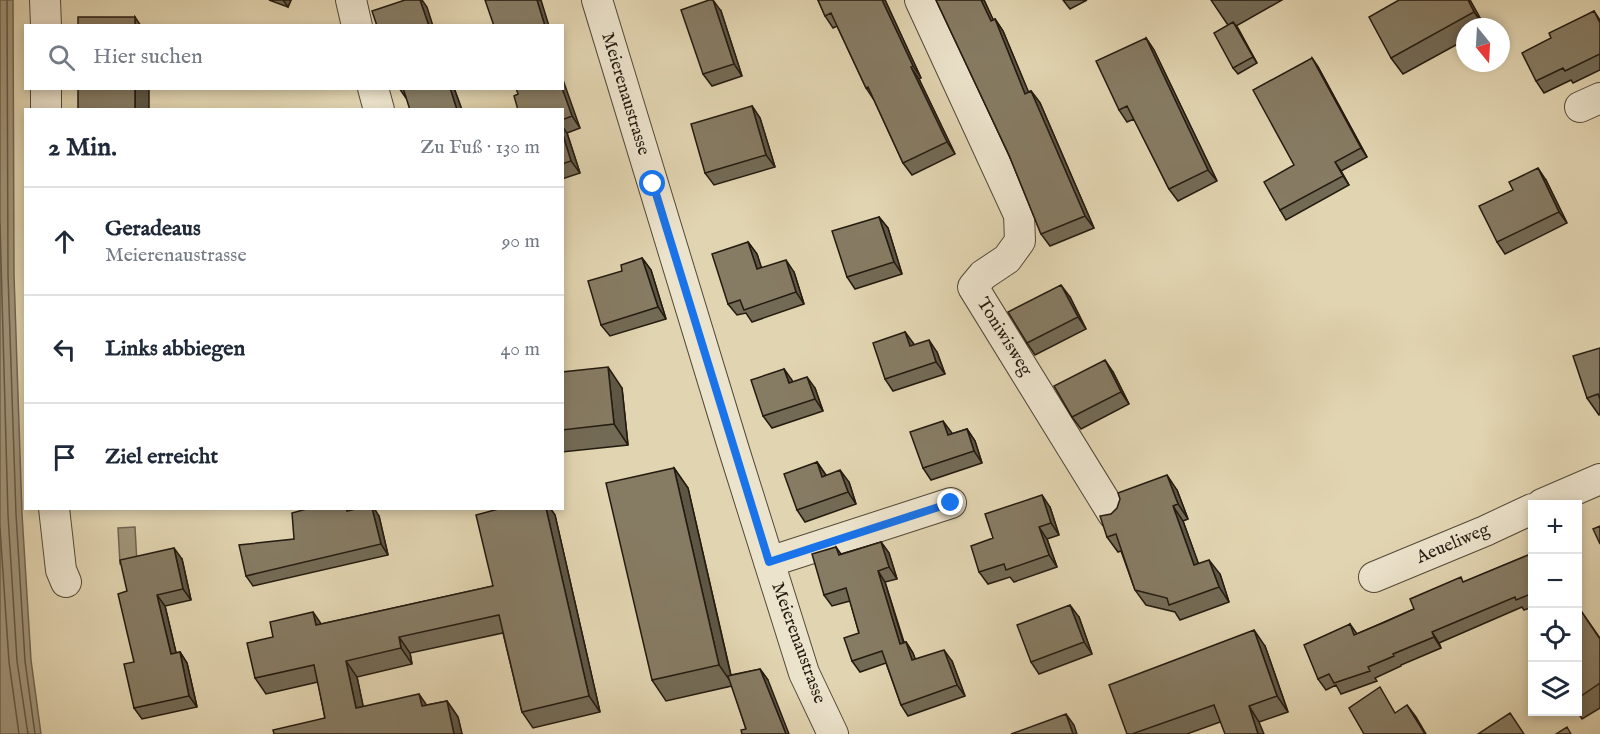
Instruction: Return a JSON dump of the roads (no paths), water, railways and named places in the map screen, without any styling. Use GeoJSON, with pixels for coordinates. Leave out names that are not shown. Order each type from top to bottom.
{"type":"FeatureCollection","features":[{"type":"Feature","properties":{"kind":"street"},"geometry":{"type":"LineString","coordinates":[[45,0],[46,24]]}},
{"type":"Feature","properties":{"kind":"street"},"geometry":{"type":"LineString","coordinates":[[351,0],[357,24]]}},
{"type":"Feature","properties":{"kind":"street","name":"Meierenaustrasse"},"geometry":{"type":"LineString","coordinates":[[597,0],[804,673],[833,734]]}},
{"type":"Feature","properties":{"kind":"street","name":"Toniwisweg"},"geometry":{"type":"LineString","coordinates":[[920,0],[1019,215],[1020,241],[1007,259],[983,275],[973,287],[1113,514]]}},
{"type":"Feature","properties":{"kind":"street"},"geometry":{"type":"LineString","coordinates":[[46,90],[46,108]]}},
{"type":"Feature","properties":{"kind":"street"},"geometry":{"type":"LineString","coordinates":[[374,90],[379,108]]}},
{"type":"Feature","properties":{"kind":"street"},"geometry":{"type":"LineString","coordinates":[[1551,500],[1600,478]]}},
{"type":"Feature","properties":{"kind":"street"},"geometry":{"type":"LineString","coordinates":[[769,562],[951,503]]}},
{"type":"Feature","properties":{"kind":"street"},"geometry":{"type":"LineString","coordinates":[[54,510],[62,570],[66,582]]}},
{"type":"Feature","properties":{"kind":"street","name":"Aeueliweg"},"geometry":{"type":"LineString","coordinates":[[1374,577],[1528,511]]}},
{"type":"Feature","properties":{"kind":"water"},"geometry":{"type":"Polygon","coordinates":[[[0,0],[13,0],[14,275],[22,514],[31,660],[41,734],[0,734],[0,0]]]}},
{"type":"Feature","properties":{"kind":"water"},"geometry":{"type":"Polygon","coordinates":[[[135,527],[137,563],[120,564],[118,528],[135,527]]]}}]}
